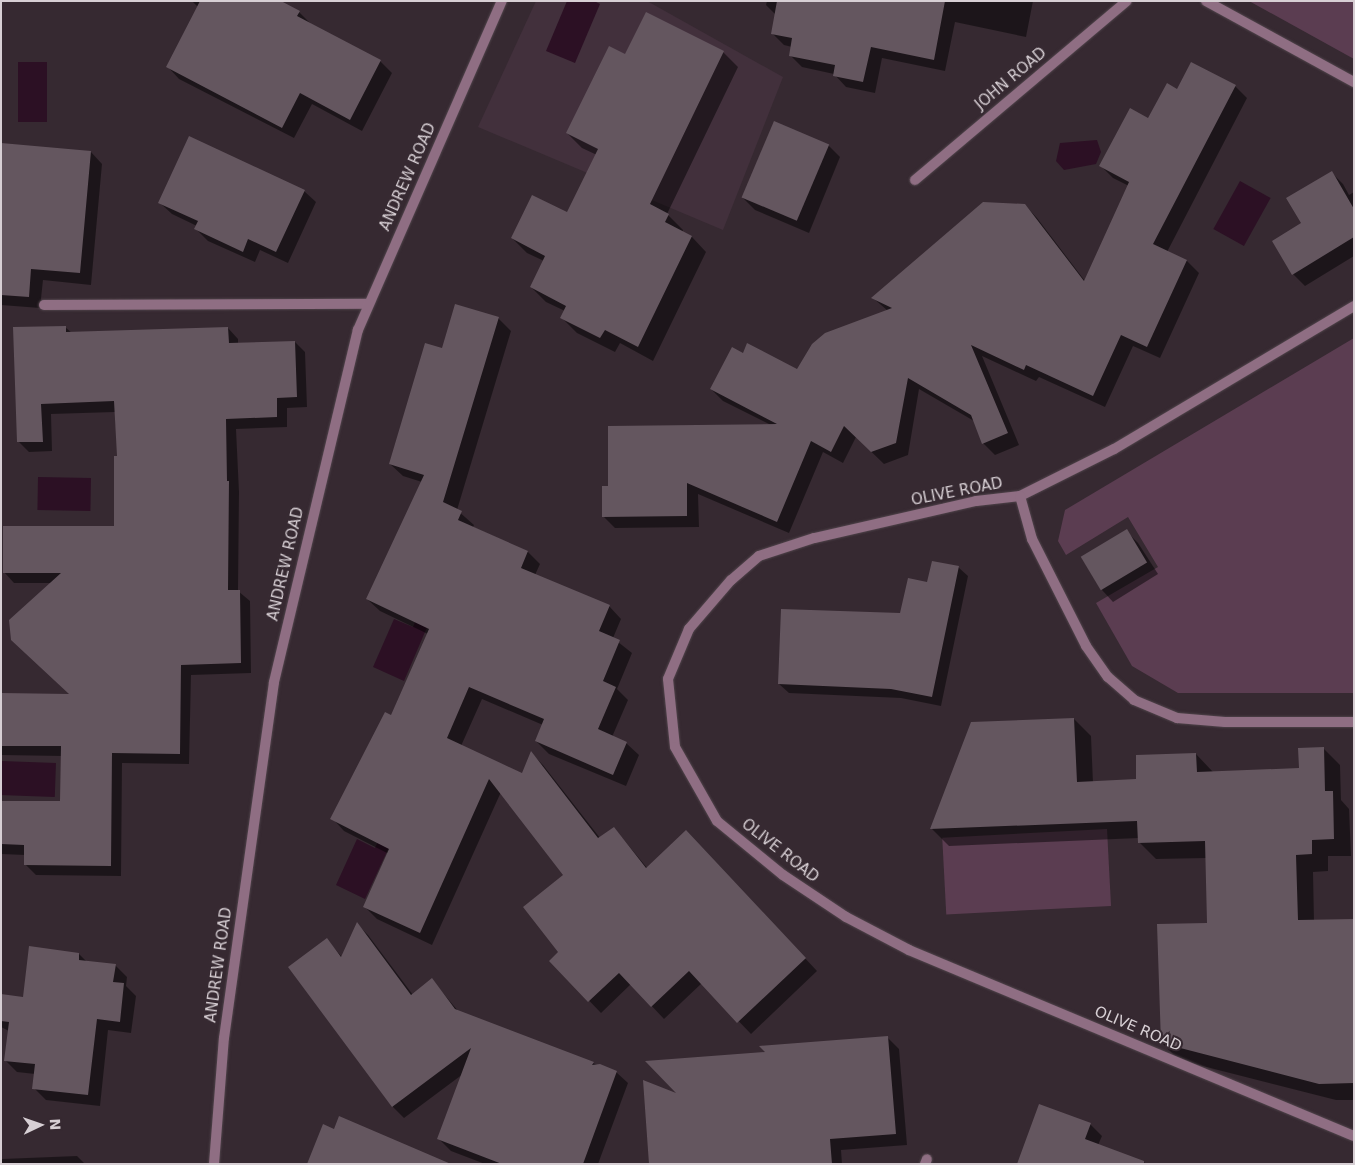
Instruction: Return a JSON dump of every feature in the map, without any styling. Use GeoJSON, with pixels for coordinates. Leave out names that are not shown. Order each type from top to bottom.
{"type":"FeatureCollection","features":[{"type":"Feature","properties":{"kind":"street","name":"ANDREW ROAD"},"geometry":{"type":"LineString","coordinates":[[214,1164],[224,1038],[274,682],[358,330],[502,1]]}},
{"type":"Feature","properties":{"kind":"street","name":"JOHN ROAD"},"geometry":{"type":"LineString","coordinates":[[914,180],[1127,1]]}},
{"type":"Feature","properties":{"kind":"street"},"geometry":{"type":"LineString","coordinates":[[1206,1],[1354,82]]}},
{"type":"Feature","properties":{"kind":"street"},"geometry":{"type":"LineString","coordinates":[[44,305],[368,304]]}},
{"type":"Feature","properties":{"kind":"street","name":"OLIVE ROAD"},"geometry":{"type":"LineString","coordinates":[[1354,306],[1114,448],[1020,496],[976,501],[814,538],[759,556],[731,580],[689,629],[668,679],[675,747],[718,820],[782,875],[846,917],[909,950],[1354,1136]]}},
{"type":"Feature","properties":{"kind":"street","name":"OLIVE ROAD"},"geometry":{"type":"LineString","coordinates":[[1020,496],[1032,539],[1086,646],[1108,676],[1134,700],[1177,718],[1225,722],[1354,722]]}},
{"type":"Feature","properties":{"kind":"shaded area"},"geometry":{"type":"Polygon","coordinates":[[[536,1],[647,1],[783,77],[723,230],[478,127],[536,1]]]}},
{"type":"Feature","properties":{"kind":"shaded area"},"geometry":{"type":"Polygon","coordinates":[[[567,1],[594,1],[600,4],[575,63],[546,51],[567,1]]]}},
{"type":"Feature","properties":{"kind":"shaded area"},"geometry":{"type":"Polygon","coordinates":[[[1249,1],[1354,1],[1354,59],[1249,1]]]}},
{"type":"Feature","properties":{"kind":"shaded area"},"geometry":{"type":"Polygon","coordinates":[[[18,62],[47,62],[47,122],[18,122],[18,62]]]}},
{"type":"Feature","properties":{"kind":"shaded area"},"geometry":{"type":"Polygon","coordinates":[[[1097,140],[1101,152],[1096,164],[1064,170],[1056,161],[1060,143],[1097,140]]]}},
{"type":"Feature","properties":{"kind":"shaded area"},"geometry":{"type":"Polygon","coordinates":[[[1240,181],[1271,198],[1244,246],[1213,229],[1240,181]]]}},
{"type":"Feature","properties":{"kind":"shaded area"},"geometry":{"type":"Polygon","coordinates":[[[1354,338],[1354,693],[1178,693],[1132,666],[1096,603],[1158,567],[1128,517],[1066,555],[1058,541],[1065,510],[1354,338]]]}},
{"type":"Feature","properties":{"kind":"shaded area"},"geometry":{"type":"Polygon","coordinates":[[[38,477],[91,478],[90,511],[37,510],[38,477]]]}},
{"type":"Feature","properties":{"kind":"shaded area"},"geometry":{"type":"Polygon","coordinates":[[[434,578],[446,583],[404,681],[373,667],[394,619],[413,627],[434,578]]]}},
{"type":"Feature","properties":{"kind":"shaded area"},"geometry":{"type":"Polygon","coordinates":[[[1,761],[56,763],[55,797],[1,795],[1,761]]]}},
{"type":"Feature","properties":{"kind":"shaded area"},"geometry":{"type":"Polygon","coordinates":[[[399,796],[410,802],[365,899],[336,885],[357,839],[375,848],[399,796]]]}},
{"type":"Feature","properties":{"kind":"shaded area"},"geometry":{"type":"Polygon","coordinates":[[[1107,829],[1111,906],[946,915],[942,838],[1107,829]]]}},
{"type":"Feature","properties":{"kind":"building"},"geometry":{"type":"Polygon","coordinates":[[[200,1],[281,1],[300,11],[297,16],[381,60],[350,120],[300,93],[282,128],[166,67],[200,1]]]}},
{"type":"Feature","properties":{"kind":"building"},"geometry":{"type":"Polygon","coordinates":[[[777,1],[945,1],[934,60],[871,47],[863,82],[833,76],[835,65],[789,56],[792,38],[771,34],[777,1]]]}},
{"type":"Feature","properties":{"kind":"building"},"geometry":{"type":"Polygon","coordinates":[[[646,12],[724,51],[650,204],[669,214],[665,222],[692,236],[638,347],[605,330],[600,338],[560,318],[566,306],[530,287],[545,256],[511,238],[532,195],[567,212],[598,149],[566,133],[609,46],[625,54],[646,12]]]}},
{"type":"Feature","properties":{"kind":"building"},"geometry":{"type":"Polygon","coordinates":[[[1191,62],[1236,85],[1153,244],[1187,260],[1147,347],[1121,335],[1093,396],[1026,365],[1024,370],[971,345],[1008,433],[982,444],[971,415],[908,378],[896,443],[871,452],[844,426],[831,452],[811,441],[777,522],[687,483],[687,516],[602,517],[602,486],[608,486],[608,426],[777,424],[710,389],[732,347],[743,353],[747,343],[797,369],[812,344],[825,333],[892,308],[871,298],[983,202],[1025,204],[1084,281],[1129,182],[1099,166],[1130,108],[1148,118],[1167,83],[1177,89],[1191,62]]]}},
{"type":"Feature","properties":{"kind":"building"},"geometry":{"type":"Polygon","coordinates":[[[774,121],[829,144],[797,221],[742,197],[774,121]]]}},
{"type":"Feature","properties":{"kind":"building"},"geometry":{"type":"Polygon","coordinates":[[[189,136],[305,190],[276,252],[248,239],[243,252],[194,229],[198,221],[158,203],[189,136]]]}},
{"type":"Feature","properties":{"kind":"building"},"geometry":{"type":"Polygon","coordinates":[[[1,143],[91,151],[80,273],[31,269],[29,297],[1,295],[1,143]]]}},
{"type":"Feature","properties":{"kind":"building"},"geometry":{"type":"Polygon","coordinates":[[[1332,171],[1354,209],[1354,237],[1292,275],[1272,241],[1301,223],[1286,198],[1332,171]]]}},
{"type":"Feature","properties":{"kind":"building"},"geometry":{"type":"Polygon","coordinates":[[[455,304],[499,317],[443,502],[462,511],[458,520],[528,551],[521,568],[610,605],[599,631],[620,640],[603,681],[616,687],[598,729],[627,742],[613,775],[535,741],[544,719],[469,687],[447,738],[522,773],[531,751],[598,838],[614,827],[646,868],[686,830],[806,958],[737,1023],[689,971],[651,1007],[619,973],[588,1002],[549,961],[558,952],[523,907],[563,875],[489,779],[420,933],[363,907],[389,849],[330,819],[385,712],[391,715],[429,629],[366,599],[424,475],[389,464],[425,343],[442,348],[455,304]]]}},
{"type":"Feature","properties":{"kind":"building"},"geometry":{"type":"Polygon","coordinates":[[[66,326],[66,332],[228,327],[229,343],[295,341],[297,397],[277,398],[277,417],[226,419],[227,481],[229,481],[228,590],[240,590],[241,663],[181,665],[180,754],[112,753],[111,866],[24,865],[24,845],[1,844],[1,801],[60,801],[61,746],[1,746],[1,693],[69,694],[11,640],[9,620],[61,573],[3,573],[3,526],[114,526],[114,456],[117,456],[114,401],[41,404],[43,442],[17,442],[13,327],[66,326]]]}},
{"type":"Feature","properties":{"kind":"building"},"geometry":{"type":"Polygon","coordinates":[[[1127,529],[1147,562],[1101,590],[1081,557],[1127,529]]]}},
{"type":"Feature","properties":{"kind":"building"},"geometry":{"type":"Polygon","coordinates":[[[932,561],[959,566],[932,697],[891,689],[778,684],[781,609],[900,613],[908,578],[927,582],[932,561]]]}},
{"type":"Feature","properties":{"kind":"building"},"geometry":{"type":"Polygon","coordinates":[[[1074,718],[1077,782],[1136,779],[1136,755],[1196,753],[1197,772],[1299,768],[1298,748],[1324,747],[1325,791],[1333,791],[1334,839],[1312,840],[1312,854],[1296,855],[1298,920],[1354,919],[1354,1083],[1319,1084],[1161,1043],[1157,924],[1207,923],[1205,841],[1138,843],[1137,821],[930,829],[971,722],[1074,718]]]}},
{"type":"Feature","properties":{"kind":"building"},"geometry":{"type":"Polygon","coordinates":[[[357,922],[411,995],[432,978],[455,1009],[594,1062],[592,1065],[600,1064],[617,1071],[583,1164],[502,1164],[437,1139],[471,1048],[392,1107],[288,967],[327,938],[341,957],[357,922]]]}},
{"type":"Feature","properties":{"kind":"building"},"geometry":{"type":"Polygon","coordinates":[[[29,946],[79,953],[79,960],[116,964],[113,982],[124,983],[120,1022],[97,1019],[88,1095],[32,1089],[35,1064],[4,1061],[9,1022],[1,1021],[1,994],[23,997],[29,946]]]}},
{"type":"Feature","properties":{"kind":"building"},"geometry":{"type":"Polygon","coordinates":[[[888,1036],[896,1134],[830,1139],[832,1164],[649,1164],[643,1080],[676,1093],[645,1061],[765,1052],[759,1046],[888,1036]]]}},
{"type":"Feature","properties":{"kind":"building"},"geometry":{"type":"Polygon","coordinates":[[[1039,1104],[1091,1123],[1085,1139],[1144,1161],[1144,1164],[1017,1164],[1039,1104]]]}},
{"type":"Feature","properties":{"kind":"building"},"geometry":{"type":"Polygon","coordinates":[[[339,1116],[451,1164],[307,1164],[323,1124],[334,1129],[339,1116]]]}}]}
